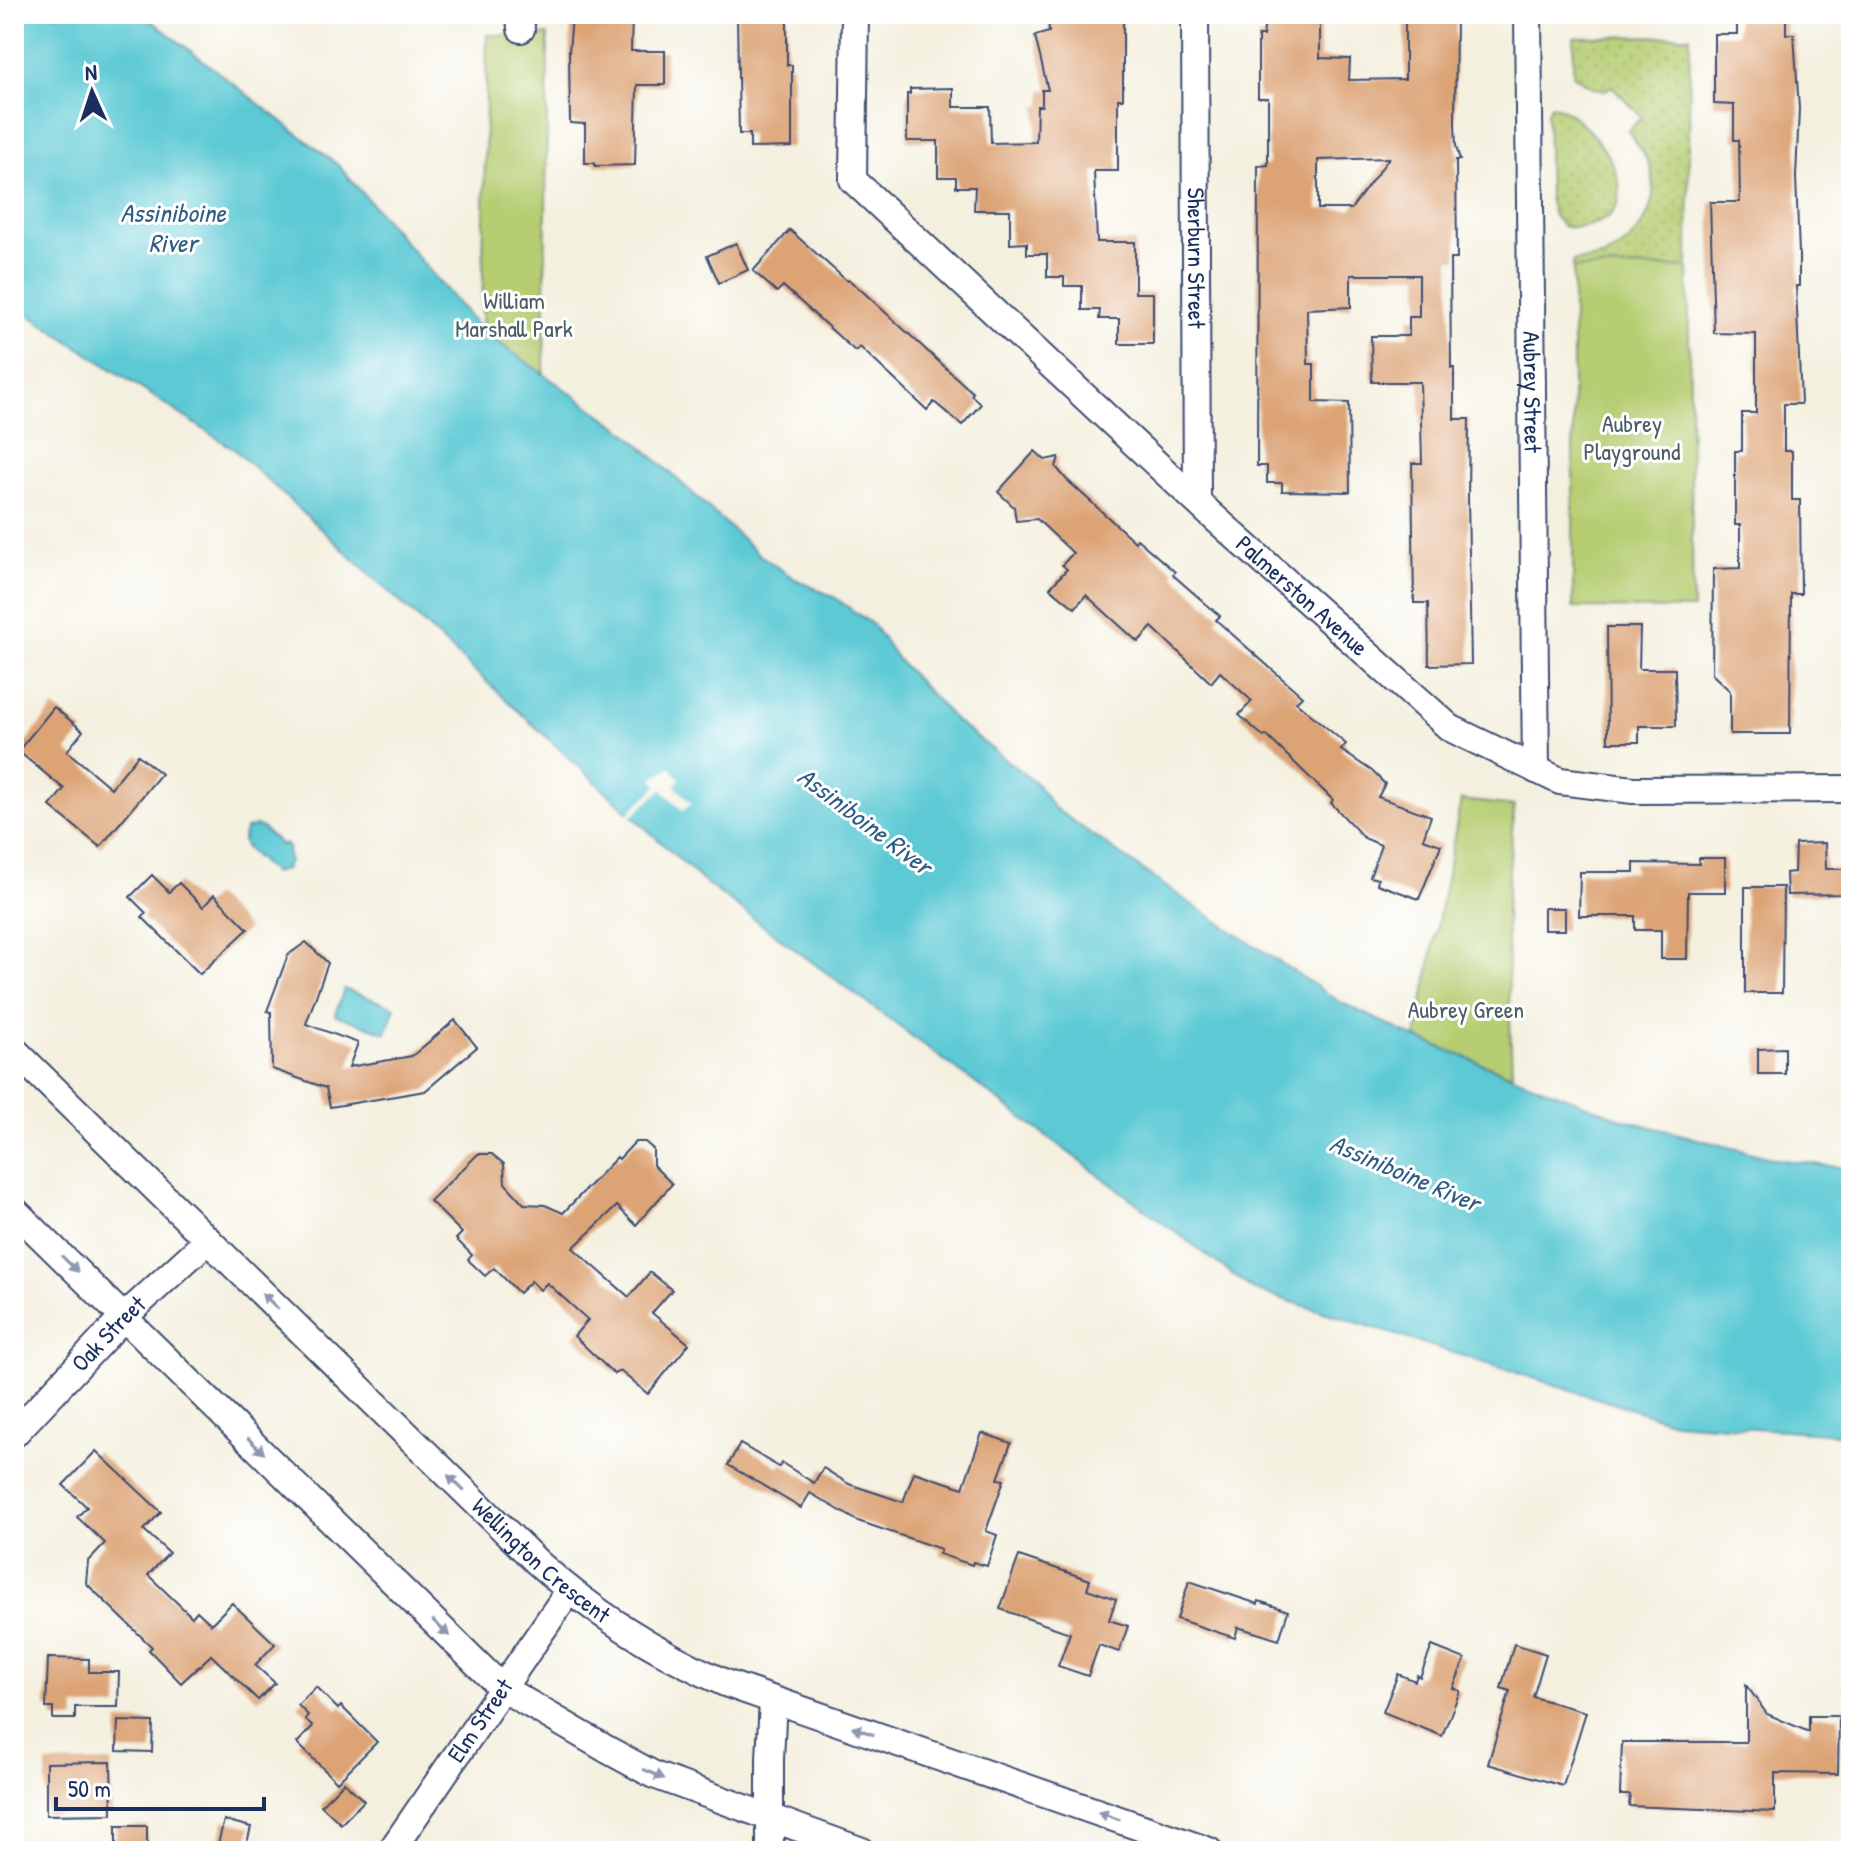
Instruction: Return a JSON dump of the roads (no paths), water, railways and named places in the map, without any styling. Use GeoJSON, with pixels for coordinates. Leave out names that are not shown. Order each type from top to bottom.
{"type":"FeatureCollection","features":[{"type":"Feature","properties":{"kind":"street","name":"Palmerston Avenue"},"geometry":{"type":"LineString","coordinates":[[855,14],[853,180],[1197,501],[1450,728],[1560,781],[1633,790],[1851,789]]}},
{"type":"Feature","properties":{"kind":"street","name":"Sherburn Street"},"geometry":{"type":"LineString","coordinates":[[1195,14],[1197,501]]}},
{"type":"Feature","properties":{"kind":"street","name":"Aubrey Street"},"geometry":{"type":"LineString","coordinates":[[1528,14],[1536,770]]}},
{"type":"Feature","properties":{"kind":"street","name":"Wellington Crescent"},"geometry":{"type":"LineString","coordinates":[[14,1050],[569,1591],[603,1616],[688,1666],[773,1700],[1200,1849]]}},
{"type":"Feature","properties":{"kind":"street"},"geometry":{"type":"LineString","coordinates":[[14,1210],[502,1688],[654,1775],[862,1851]]}},
{"type":"Feature","properties":{"kind":"street","name":"Oak Street"},"geometry":{"type":"LineString","coordinates":[[14,1434],[124,1317],[208,1240]]}},
{"type":"Feature","properties":{"kind":"street","name":"Elm Street"},"geometry":{"type":"LineString","coordinates":[[391,1851],[569,1591]]}},
{"type":"Feature","properties":{"kind":"street"},"geometry":{"type":"LineString","coordinates":[[770,1851],[773,1700]]}},
{"type":"Feature","properties":{"kind":"water","name":"Assiniboine River"},"geometry":{"type":"Polygon","coordinates":[[[14,14],[137,14],[156,24],[338,165],[482,331],[626,432],[761,556],[795,579],[834,597],[873,625],[899,661],[957,722],[1037,784],[1053,807],[1188,902],[1340,1002],[1416,1038],[1625,1120],[1775,1159],[1851,1169],[1851,1435],[1673,1422],[1254,1290],[703,881],[235,450],[14,305],[14,14]]]}},
{"type":"Feature","properties":{"kind":"water"},"geometry":{"type":"Polygon","coordinates":[[[256,826],[289,849],[285,870],[273,873],[246,848],[243,839],[246,829],[256,826]]]}},
{"type":"Feature","properties":{"kind":"water"},"geometry":{"type":"Polygon","coordinates":[[[344,989],[395,1007],[386,1033],[335,1015],[344,989]]]}},
{"type":"Feature","properties":{"kind":"park label","name":"William Marshall Park"},"geometry":{"type":"Point","coordinates":[514,315]}},
{"type":"Feature","properties":{"kind":"park label","name":"Aubrey Playground"},"geometry":{"type":"Point","coordinates":[1632,438]}},
{"type":"Feature","properties":{"kind":"park label","name":"Aubrey Green"},"geometry":{"type":"Point","coordinates":[1466,1010]}}]}
